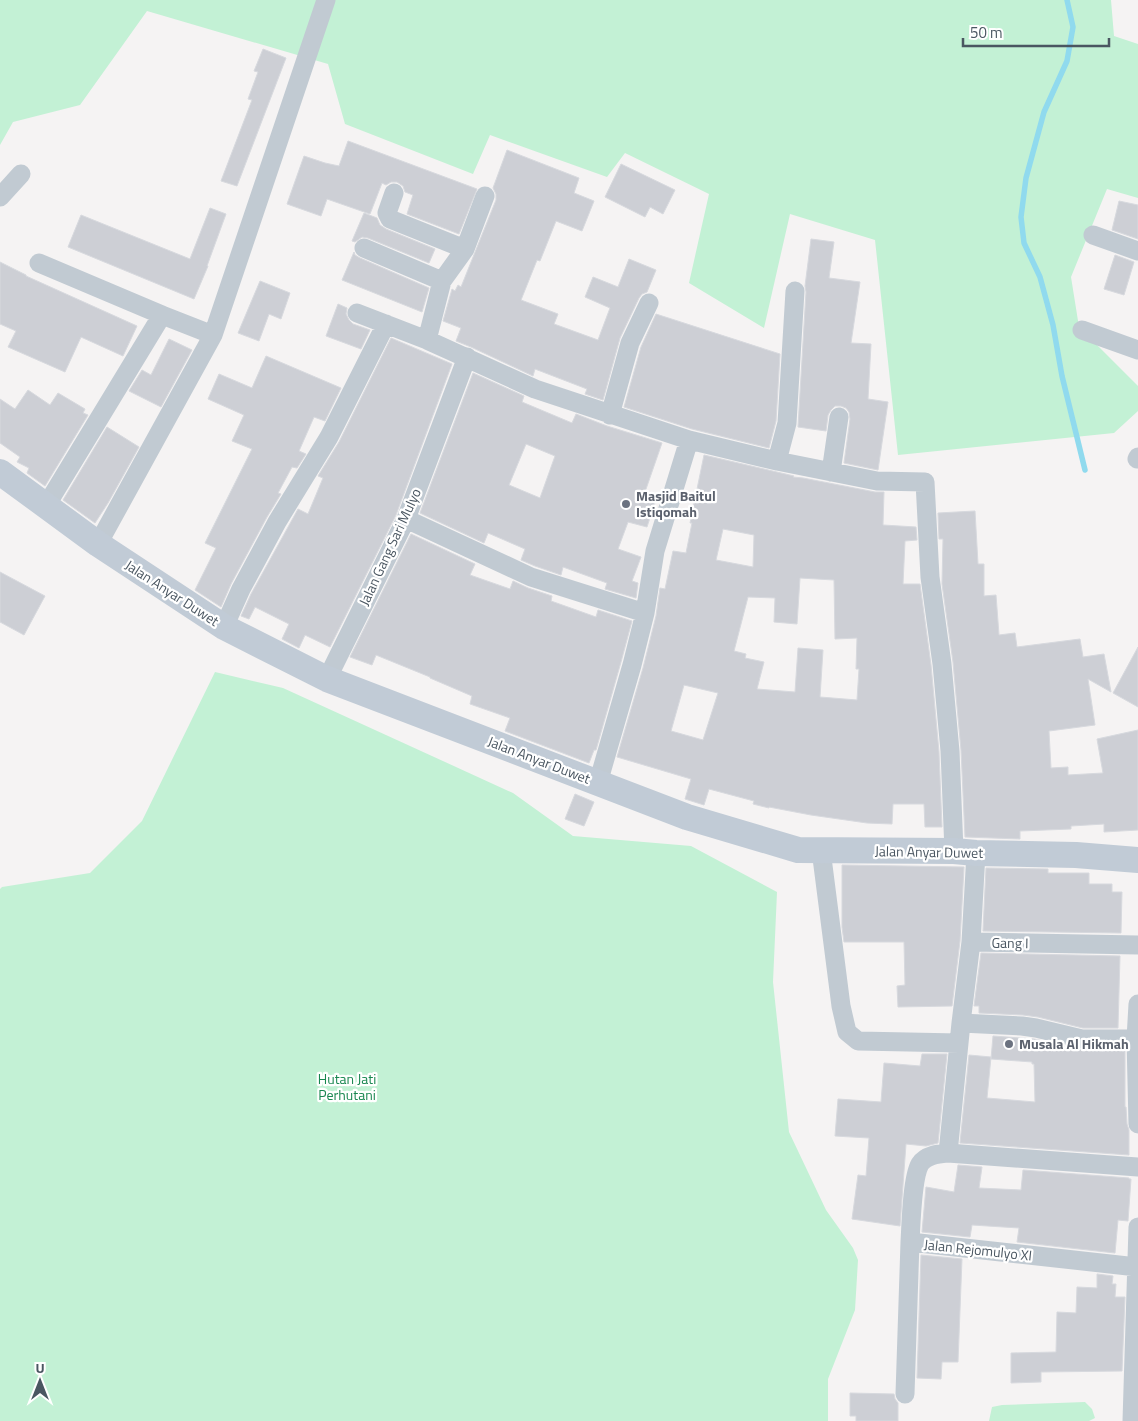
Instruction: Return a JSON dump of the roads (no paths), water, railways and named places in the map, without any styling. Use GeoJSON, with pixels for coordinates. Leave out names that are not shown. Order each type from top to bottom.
{"type":"FeatureCollection","features":[{"type":"Feature","properties":{"kind":"street"},"geometry":{"type":"LineString","coordinates":[[98,544],[213,335],[325,0]]}},
{"type":"Feature","properties":{"kind":"street"},"geometry":{"type":"LineString","coordinates":[[0,197],[21,174]]}},
{"type":"Feature","properties":{"kind":"street"},"geometry":{"type":"LineString","coordinates":[[394,192],[387,213],[390,219],[465,249]]}},
{"type":"Feature","properties":{"kind":"street"},"geometry":{"type":"LineString","coordinates":[[428,340],[442,281],[465,249],[485,196]]}},
{"type":"Feature","properties":{"kind":"street"},"geometry":{"type":"LineString","coordinates":[[1093,235],[1138,251]]}},
{"type":"Feature","properties":{"kind":"street"},"geometry":{"type":"LineString","coordinates":[[364,248],[442,281]]}},
{"type":"Feature","properties":{"kind":"street"},"geometry":{"type":"LineString","coordinates":[[39,263],[213,335]]}},
{"type":"Feature","properties":{"kind":"street"},"geometry":{"type":"LineString","coordinates":[[777,461],[787,423],[795,291]]}},
{"type":"Feature","properties":{"kind":"street"},"geometry":{"type":"LineString","coordinates":[[610,415],[630,343],[649,303]]}},
{"type":"Feature","properties":{"kind":"street"},"geometry":{"type":"LineString","coordinates":[[358,314],[428,340],[535,389],[688,440],[777,461],[831,472],[840,417]]}},
{"type":"Feature","properties":{"kind":"street"},"geometry":{"type":"LineString","coordinates":[[46,506],[162,315]]}},
{"type":"Feature","properties":{"kind":"street"},"geometry":{"type":"LineString","coordinates":[[224,627],[245,581],[277,522],[329,437],[386,324]]}},
{"type":"Feature","properties":{"kind":"street"},"geometry":{"type":"LineString","coordinates":[[1082,330],[1138,350]]}},
{"type":"Feature","properties":{"kind":"street","name":"Jalan Gang Sari Mulyo"},"geometry":{"type":"LineString","coordinates":[[327,678],[406,519],[467,357]]}},
{"type":"Feature","properties":{"kind":"street"},"geometry":{"type":"LineString","coordinates":[[598,783],[645,613],[655,552],[688,440]]}},
{"type":"Feature","properties":{"kind":"street","name":"Jalan Anyar Duwet"},"geometry":{"type":"LineString","coordinates":[[0,472],[98,544],[224,627],[327,678],[687,817],[798,850],[1076,855],[1138,860]]}},
{"type":"Feature","properties":{"kind":"street","name":"Gang I"},"geometry":{"type":"LineString","coordinates":[[831,472],[877,481],[925,482],[930,577],[942,664],[950,751],[965,852],[971,942],[1138,945]]}},
{"type":"Feature","properties":{"kind":"street"},"geometry":{"type":"LineString","coordinates":[[406,519],[531,577],[645,613]]}},
{"type":"Feature","properties":{"kind":"street"},"geometry":{"type":"LineString","coordinates":[[821,850],[841,1006],[847,1032],[858,1041],[959,1043]]}},
{"type":"Feature","properties":{"kind":"street"},"geometry":{"type":"LineString","coordinates":[[948,1153],[971,942]]}},
{"type":"Feature","properties":{"kind":"street"},"geometry":{"type":"LineString","coordinates":[[1138,1004],[1136,1039],[1138,1124]]}},
{"type":"Feature","properties":{"kind":"street"},"geometry":{"type":"LineString","coordinates":[[961,1023],[1022,1026],[1082,1039],[1136,1039]]}},
{"type":"Feature","properties":{"kind":"street","name":"Jalan Rejomulyo XI"},"geometry":{"type":"LineString","coordinates":[[1137,1267],[910,1242],[915,1179],[920,1164],[931,1156],[948,1153],[1138,1167]]}},
{"type":"Feature","properties":{"kind":"street"},"geometry":{"type":"LineString","coordinates":[[1132,1421],[1138,1227]]}},
{"type":"Feature","properties":{"kind":"street"},"geometry":{"type":"LineString","coordinates":[[905,1394],[910,1242]]}},
{"type":"Feature","properties":{"kind":"waterway"},"geometry":{"type":"LineString","coordinates":[[1067,0],[1073,27],[1067,61],[1044,112],[1026,178],[1021,217],[1024,243],[1040,277],[1053,325],[1062,376],[1085,470]]}},
{"type":"Feature","properties":{"kind":"place","name":"Masjid Baitul Istiqomah"},"geometry":{"type":"Point","coordinates":[626,504]}},
{"type":"Feature","properties":{"kind":"place","name":"Musala Al Hikmah"},"geometry":{"type":"Point","coordinates":[1009,1044]}},
{"type":"Feature","properties":{"kind":"park label","name":"Hutan Jati Perhutani"},"geometry":{"type":"Point","coordinates":[347,1088]}}]}
